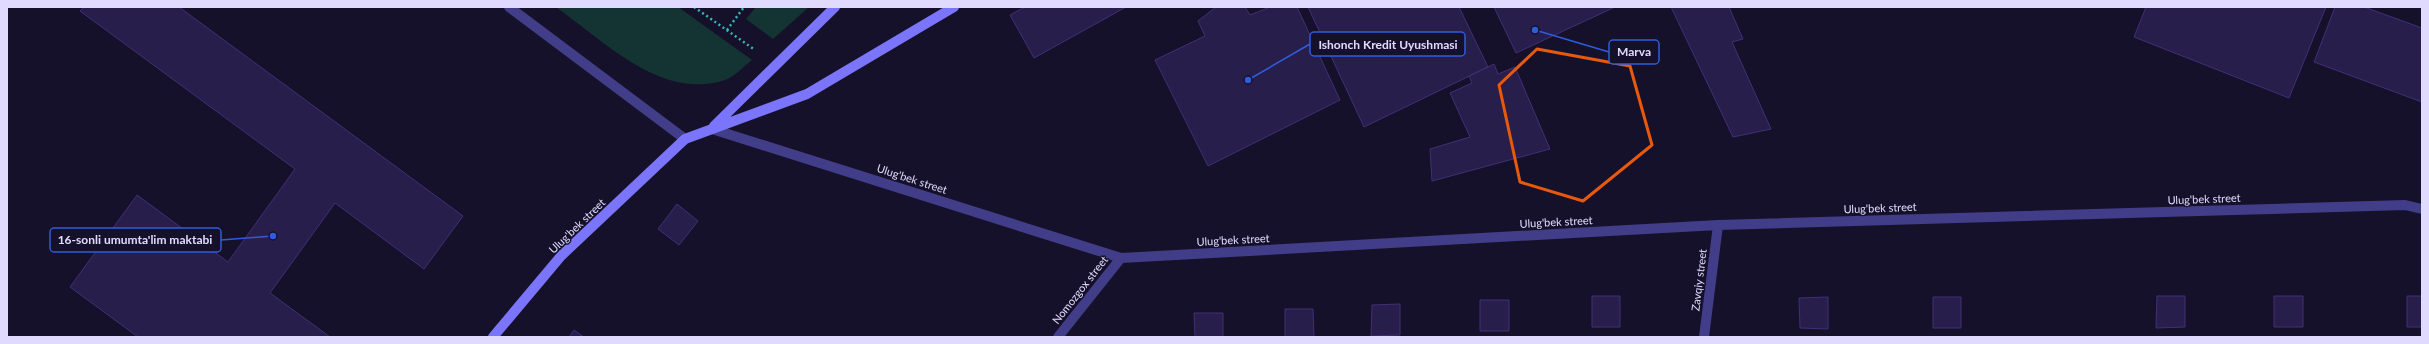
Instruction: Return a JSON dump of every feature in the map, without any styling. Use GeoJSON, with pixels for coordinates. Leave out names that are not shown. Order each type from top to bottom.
{"type":"FeatureCollection","features":[{"type":"Feature","properties":{"kind":"main road"},"geometry":{"type":"LineString","coordinates":[[712,129],[835,7]]}},
{"type":"Feature","properties":{"kind":"main road"},"geometry":{"type":"LineString","coordinates":[[686,139],[807,94],[954,7]]}},
{"type":"Feature","properties":{"kind":"main road","name":"Ulug'bek street"},"geometry":{"type":"LineString","coordinates":[[493,337],[560,256],[686,139]]}},
{"type":"Feature","properties":{"kind":"street"},"geometry":{"type":"LineString","coordinates":[[510,7],[686,139]]}},
{"type":"Feature","properties":{"kind":"street","name":"Ulug'bek street"},"geometry":{"type":"LineString","coordinates":[[712,129],[1121,258],[1718,225],[2405,205],[2422,209]]}},
{"type":"Feature","properties":{"kind":"street","name":"Zavqiy street"},"geometry":{"type":"LineString","coordinates":[[1704,337],[1718,225]]}},
{"type":"Feature","properties":{"kind":"street","name":"Nomozgoх street"},"geometry":{"type":"LineString","coordinates":[[1058,337],[1121,258]]}},
{"type":"Feature","properties":{"kind":"path"},"geometry":{"type":"LineString","coordinates":[[694,7],[777,66]]}},
{"type":"Feature","properties":{"kind":"path"},"geometry":{"type":"LineString","coordinates":[[727,30],[744,7]]}},
{"type":"Feature","properties":{"kind":"highlighted area"},"geometry":{"type":"Polygon","coordinates":[[[1537,49],[1630,66],[1652,145],[1583,201],[1520,182],[1499,85],[1537,49]]]}},
{"type":"Feature","properties":{"kind":"green space"},"geometry":{"type":"Polygon","coordinates":[[[556,7],[678,7],[752,60],[725,80],[701,84],[678,82],[656,75],[634,64],[614,51],[556,7]]]}},
{"type":"Feature","properties":{"kind":"green space"},"geometry":{"type":"Polygon","coordinates":[[[756,7],[809,7],[773,39],[746,19],[756,7]]]}},
{"type":"Feature","properties":{"kind":"building"},"geometry":{"type":"Polygon","coordinates":[[[84,7],[179,7],[463,216],[424,269],[335,203],[270,293],[330,337],[138,337],[70,287],[137,195],[228,262],[295,169],[80,11],[84,7]]]}},
{"type":"Feature","properties":{"kind":"building"},"geometry":{"type":"Polygon","coordinates":[[[1025,7],[1126,7],[1034,58],[1010,15],[1025,7]]]}},
{"type":"Feature","properties":{"kind":"building"},"geometry":{"type":"Polygon","coordinates":[[[1216,7],[1245,7],[1250,15],[1270,7],[1297,7],[1340,100],[1208,166],[1155,60],[1205,36],[1198,21],[1216,7]]]}},
{"type":"Feature","properties":{"kind":"building"},"geometry":{"type":"Polygon","coordinates":[[[1308,7],[1459,7],[1488,67],[1364,127],[1308,7]]]}},
{"type":"Feature","properties":{"kind":"building"},"geometry":{"type":"Polygon","coordinates":[[[1494,7],[1615,7],[1516,53],[1494,7]]]}},
{"type":"Feature","properties":{"kind":"building"},"geometry":{"type":"Polygon","coordinates":[[[1671,7],[1729,7],[1743,39],[1732,42],[1771,129],[1733,137],[1671,7]]]}},
{"type":"Feature","properties":{"kind":"building"},"geometry":{"type":"Polygon","coordinates":[[[2146,7],[2326,7],[2289,98],[2134,37],[2146,7]]]}},
{"type":"Feature","properties":{"kind":"building"},"geometry":{"type":"Polygon","coordinates":[[[2335,7],[2364,7],[2422,28],[2422,102],[2314,62],[2335,7]]]}},
{"type":"Feature","properties":{"kind":"building"},"geometry":{"type":"Polygon","coordinates":[[[1494,64],[1498,74],[1515,67],[1550,149],[1432,181],[1430,149],[1470,137],[1450,93],[1472,83],[1469,76],[1494,64]]]}},
{"type":"Feature","properties":{"kind":"building"},"geometry":{"type":"Polygon","coordinates":[[[677,204],[698,221],[679,245],[658,229],[677,204]]]}},
{"type":"Feature","properties":{"kind":"building"},"geometry":{"type":"Polygon","coordinates":[[[1592,296],[1620,296],[1620,327],[1592,327],[1592,296]]]}},
{"type":"Feature","properties":{"kind":"building"},"geometry":{"type":"Polygon","coordinates":[[[2157,296],[2185,296],[2185,327],[2156,328],[2157,296]]]}},
{"type":"Feature","properties":{"kind":"building"},"geometry":{"type":"Polygon","coordinates":[[[2274,296],[2303,296],[2303,327],[2274,327],[2274,296]]]}},
{"type":"Feature","properties":{"kind":"building"},"geometry":{"type":"Polygon","coordinates":[[[2407,296],[2422,296],[2422,327],[2407,327],[2407,296]]]}},
{"type":"Feature","properties":{"kind":"building"},"geometry":{"type":"Polygon","coordinates":[[[1828,297],[1828,329],[1800,328],[1799,298],[1828,297]]]}},
{"type":"Feature","properties":{"kind":"building"},"geometry":{"type":"Polygon","coordinates":[[[1933,297],[1961,297],[1961,328],[1933,328],[1933,297]]]}},
{"type":"Feature","properties":{"kind":"building"},"geometry":{"type":"Polygon","coordinates":[[[1480,300],[1509,300],[1509,331],[1480,331],[1480,300]]]}},
{"type":"Feature","properties":{"kind":"building"},"geometry":{"type":"Polygon","coordinates":[[[1400,304],[1400,335],[1371,336],[1372,305],[1400,304]]]}},
{"type":"Feature","properties":{"kind":"building"},"geometry":{"type":"Polygon","coordinates":[[[1285,309],[1313,309],[1314,337],[1285,337],[1285,309]]]}},
{"type":"Feature","properties":{"kind":"building"},"geometry":{"type":"Polygon","coordinates":[[[1194,313],[1223,313],[1223,337],[1195,337],[1194,313]]]}},
{"type":"Feature","properties":{"kind":"building"},"geometry":{"type":"Polygon","coordinates":[[[574,330],[584,337],[569,337],[574,330]]]}},
{"type":"Feature","properties":{"kind":"place","name":"Marva"},"geometry":{"type":"Point","coordinates":[1535,30]}},
{"type":"Feature","properties":{"kind":"place","name":"Ishonch Kredit Uyushmasi"},"geometry":{"type":"Point","coordinates":[1248,80]}},
{"type":"Feature","properties":{"kind":"place","name":"16-sonli umumta'lim maktabi"},"geometry":{"type":"Point","coordinates":[273,236]}}]}
